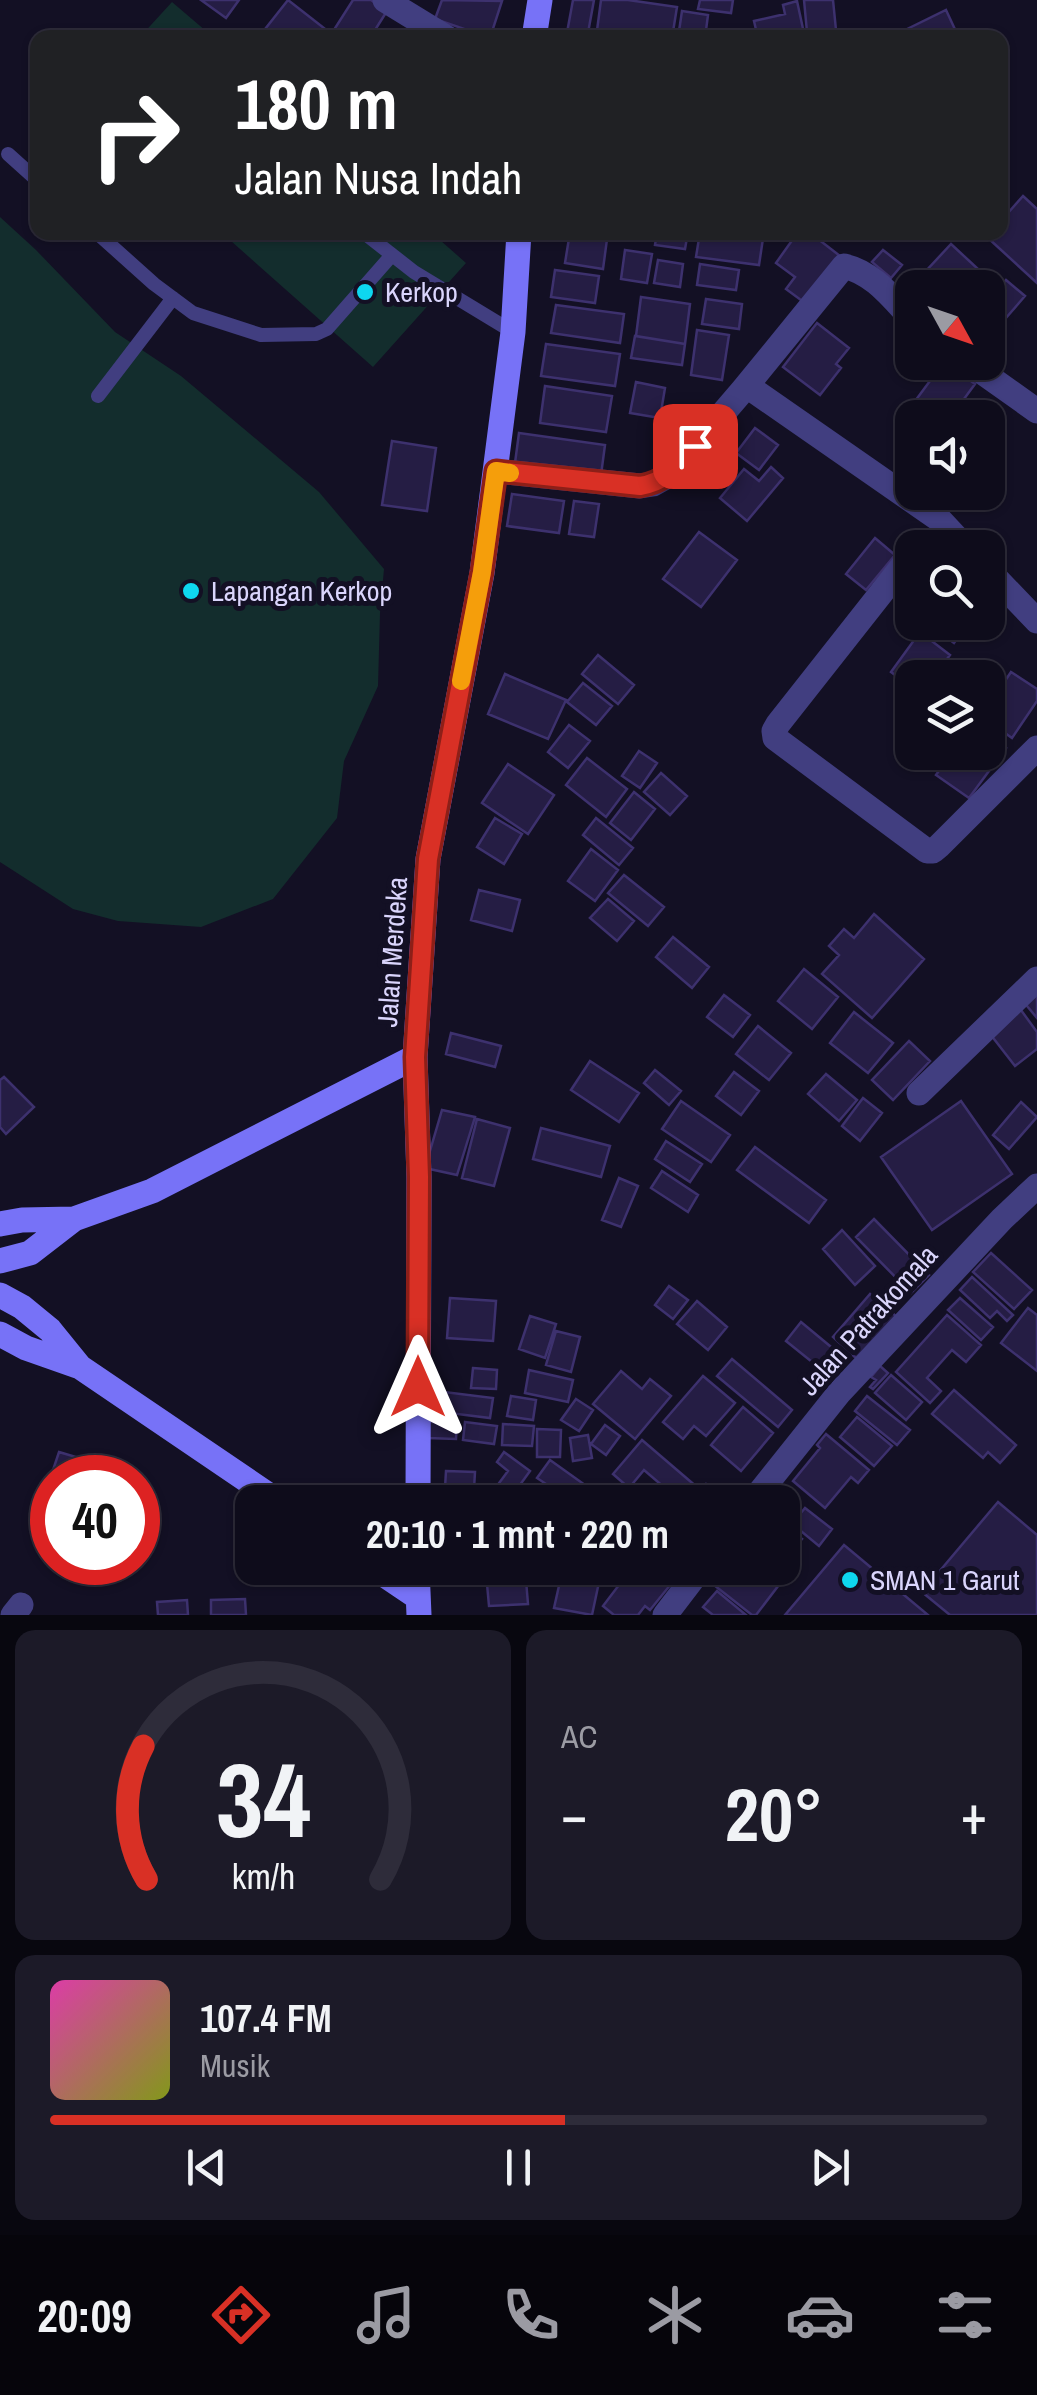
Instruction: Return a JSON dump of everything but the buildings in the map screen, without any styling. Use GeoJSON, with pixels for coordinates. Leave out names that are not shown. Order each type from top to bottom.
{"type":"FeatureCollection","features":[{"type":"Feature","properties":{"kind":"street"},"geometry":{"type":"LineString","coordinates":[[385,0],[434,30]]}},
{"type":"Feature","properties":{"kind":"street"},"geometry":{"type":"LineString","coordinates":[[535,30],[540,0]]}},
{"type":"Feature","properties":{"kind":"street","name":"Jalan Merdeka"},"geometry":{"type":"LineString","coordinates":[[418,1485],[419,1177],[415,1057],[428,859],[482,572],[513,332],[519,240]]}},
{"type":"Feature","properties":{"kind":"street"},"geometry":{"type":"LineString","coordinates":[[496,471],[640,486],[653,484],[671,474],[844,266],[861,270],[895,300]]}},
{"type":"Feature","properties":{"kind":"street"},"geometry":{"type":"LineString","coordinates":[[993,380],[1037,411]]}},
{"type":"Feature","properties":{"kind":"street"},"geometry":{"type":"LineString","coordinates":[[743,390],[754,390],[949,530]]}},
{"type":"Feature","properties":{"kind":"street"},"geometry":{"type":"LineString","coordinates":[[932,530],[940,520]]}},
{"type":"Feature","properties":{"kind":"street"},"geometry":{"type":"LineString","coordinates":[[895,576],[778,724],[775,738],[927,851],[939,846],[1037,748]]}},
{"type":"Feature","properties":{"kind":"street"},"geometry":{"type":"LineString","coordinates":[[1005,588],[1037,621]]}},
{"type":"Feature","properties":{"kind":"street"},"geometry":{"type":"LineString","coordinates":[[919,1093],[1037,979]]}},
{"type":"Feature","properties":{"kind":"street"},"geometry":{"type":"LineString","coordinates":[[0,1261],[30,1253],[74,1219],[152,1191],[415,1057]]}},
{"type":"Feature","properties":{"kind":"street","name":"Jalan Patrakomala"},"geometry":{"type":"LineString","coordinates":[[766,1485],[839,1393],[1002,1218],[1037,1186]]}},
{"type":"Feature","properties":{"kind":"street"},"geometry":{"type":"LineString","coordinates":[[0,1224],[74,1219]]}},
{"type":"Feature","properties":{"kind":"street"},"geometry":{"type":"LineString","coordinates":[[0,1295],[50,1330],[80,1367]]}},
{"type":"Feature","properties":{"kind":"street"},"geometry":{"type":"LineString","coordinates":[[0,1334],[26,1348],[80,1367],[254,1485]]}},
{"type":"Feature","properties":{"kind":"street"},"geometry":{"type":"LineString","coordinates":[[394,1585],[418,1606]]}},
{"type":"Feature","properties":{"kind":"street"},"geometry":{"type":"LineString","coordinates":[[665,1615],[689,1585]]}},
{"type":"Feature","properties":{"kind":"lane"},"geometry":{"type":"LineString","coordinates":[[8,154],[30,174]]}},
{"type":"Feature","properties":{"kind":"lane"},"geometry":{"type":"LineString","coordinates":[[105,240],[193,314],[261,335],[316,334],[327,329],[392,255]]}},
{"type":"Feature","properties":{"kind":"lane"},"geometry":{"type":"LineString","coordinates":[[373,240],[414,272],[513,332]]}},
{"type":"Feature","properties":{"kind":"lane"},"geometry":{"type":"LineString","coordinates":[[98,396],[173,298]]}},
{"type":"Feature","properties":{"kind":"green space"},"geometry":{"type":"Polygon","coordinates":[[[172,2],[205,30],[146,30],[172,2]]]}},
{"type":"Feature","properties":{"kind":"green space","name":"Lapangan Kerkop"},"geometry":{"type":"Polygon","coordinates":[[[0,217],[115,332],[181,376],[319,492],[384,569],[378,686],[344,761],[337,818],[273,899],[201,927],[118,921],[73,909],[0,862],[0,217]]]}},
{"type":"Feature","properties":{"kind":"green space","name":"Kerkop"},"geometry":{"type":"Polygon","coordinates":[[[230,240],[440,240],[466,263],[373,367],[230,240]]]}},
{"type":"Feature","properties":{"kind":"slow traffic"},"geometry":{"type":"LineString","coordinates":[[461,681],[496,471],[510,473]]}},
{"type":"Feature","properties":{"kind":"place","name":"Kerkop"},"geometry":{"type":"Point","coordinates":[365,292]}},
{"type":"Feature","properties":{"kind":"place","name":"Lapangan Kerkop"},"geometry":{"type":"Point","coordinates":[191,591]}},
{"type":"Feature","properties":{"kind":"place","name":"SMAN 1 Garut"},"geometry":{"type":"Point","coordinates":[850,1580]}},
{"type":"Feature","properties":{"kind":"route"},"geometry":{"type":"LineString","coordinates":[[418,1387],[415,1057],[428,859],[482,572],[496,471],[640,486],[671,474],[695,446]]}}]}
